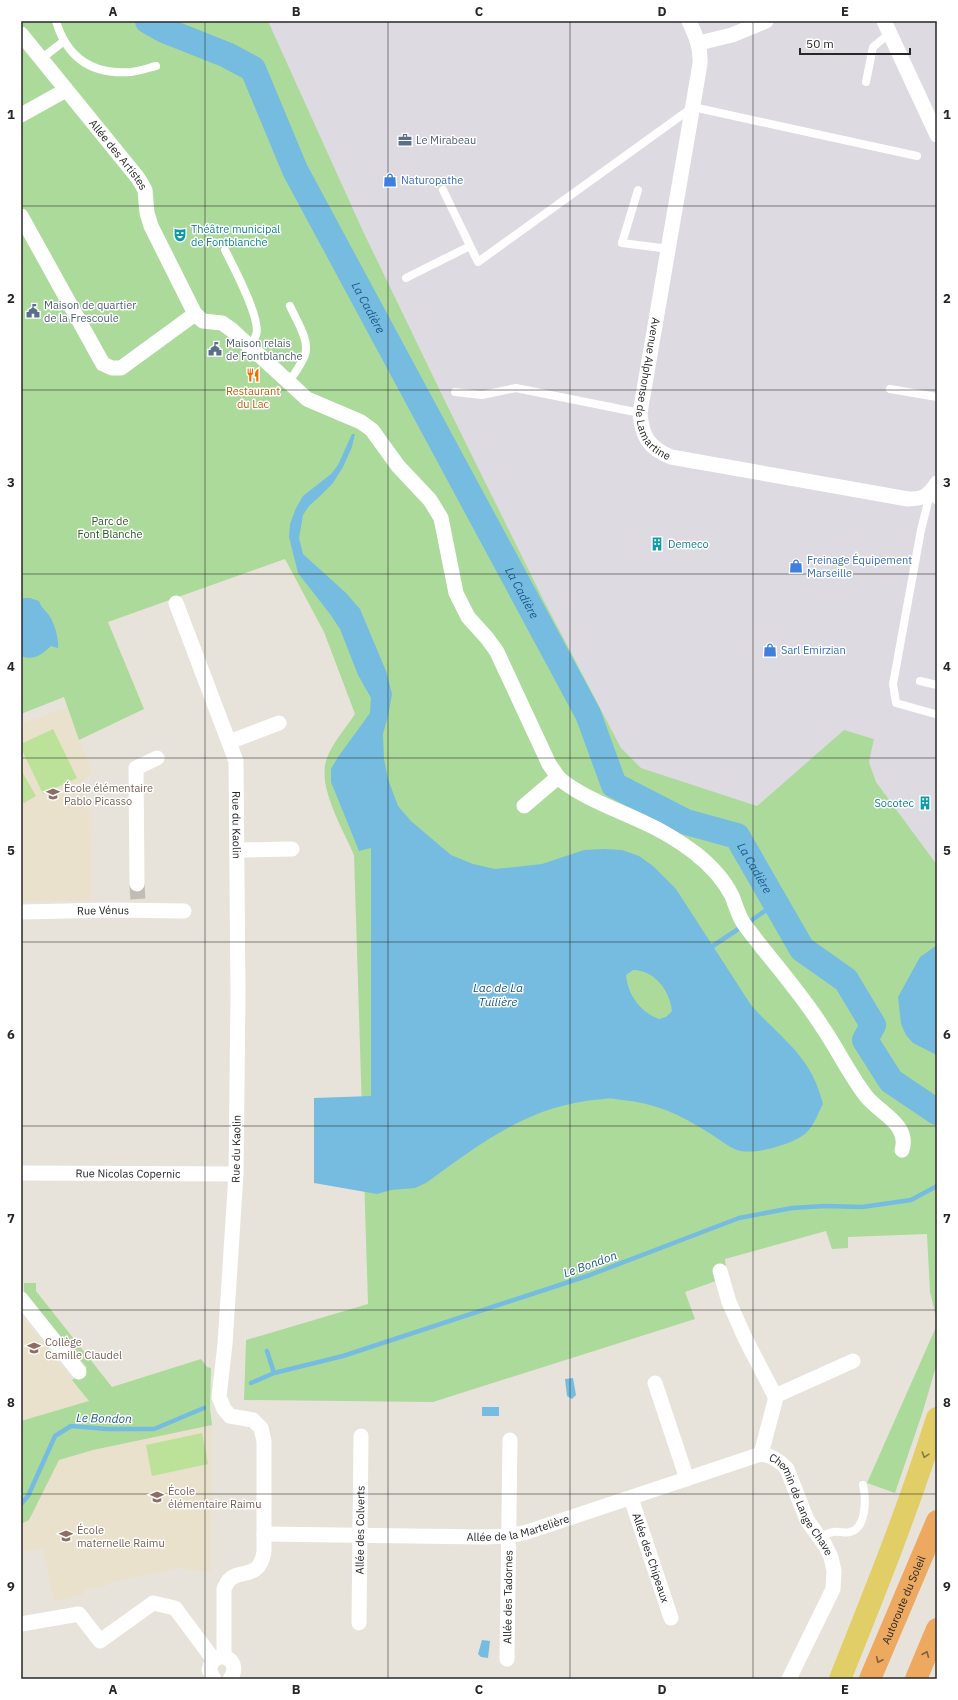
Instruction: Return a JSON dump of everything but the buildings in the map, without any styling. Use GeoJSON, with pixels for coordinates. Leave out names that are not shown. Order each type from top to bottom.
{"type":"FeatureCollection","features":[{"type":"Feature","properties":{"kind":"highway","name":"Autoroute du Soleil"},"geometry":{"type":"LineString","coordinates":[[870,1679],[937,1521]]}},
{"type":"Feature","properties":{"kind":"highway"},"geometry":{"type":"LineString","coordinates":[[916,1679],[937,1629]]}},
{"type":"Feature","properties":{"kind":"main road"},"geometry":{"type":"LineString","coordinates":[[840,1679],[895,1542],[937,1418]]}},
{"type":"Feature","properties":{"kind":"main road"},"geometry":{"type":"LineString","coordinates":[[826,1679],[895,1542]]}},
{"type":"Feature","properties":{"kind":"street","name":"Avenue Alphonse de Lamartine"},"geometry":{"type":"LineString","coordinates":[[689,21],[699,43],[701,52],[700,64],[640,413],[644,436],[651,445],[660,452],[671,457],[908,499],[915,499],[935,493]]}},
{"type":"Feature","properties":{"kind":"street"},"geometry":{"type":"LineString","coordinates":[[699,43],[732,35],[766,21]]}},
{"type":"Feature","properties":{"kind":"street"},"geometry":{"type":"LineString","coordinates":[[887,27],[937,135]]}},
{"type":"Feature","properties":{"kind":"street","name":"Allée des Artistes"},"geometry":{"type":"LineString","coordinates":[[21,34],[138,178],[145,190],[147,213],[151,226],[195,314]]}},
{"type":"Feature","properties":{"kind":"street"},"geometry":{"type":"LineString","coordinates":[[21,115],[66,90]]}},
{"type":"Feature","properties":{"kind":"street"},"geometry":{"type":"LineString","coordinates":[[21,216],[103,364],[112,368],[121,368],[195,314],[203,321],[222,324],[232,330],[307,399],[361,422],[372,430],[398,466],[430,500],[441,518],[456,593],[468,617],[487,638],[496,652],[549,764],[558,777],[570,786],[621,813],[644,822],[677,841],[696,854],[712,870],[726,886],[743,922],[821,1024],[858,1085],[873,1104],[891,1118],[900,1128],[904,1144],[902,1150]]}},
{"type":"Feature","properties":{"kind":"street","name":"Rue du Kaolin"},"geometry":{"type":"LineString","coordinates":[[176,603],[236,762],[238,994],[236,1174],[222,1403],[230,1416],[254,1420],[261,1428],[264,1441],[264,1552],[260,1564],[253,1571],[229,1580],[224,1589],[219,1658],[209,1670],[210,1678]]}},
{"type":"Feature","properties":{"kind":"street"},"geometry":{"type":"LineString","coordinates":[[229,742],[279,723]]}},
{"type":"Feature","properties":{"kind":"street"},"geometry":{"type":"LineString","coordinates":[[137,884],[136,768],[157,758]]}},
{"type":"Feature","properties":{"kind":"street"},"geometry":{"type":"LineString","coordinates":[[524,806],[558,777]]}},
{"type":"Feature","properties":{"kind":"street"},"geometry":{"type":"LineString","coordinates":[[237,850],[292,849]]}},
{"type":"Feature","properties":{"kind":"street","name":"Rue Vénus"},"geometry":{"type":"LineString","coordinates":[[21,912],[138,906],[184,911]]}},
{"type":"Feature","properties":{"kind":"street","name":"Rue Nicolas Copernic"},"geometry":{"type":"LineString","coordinates":[[21,1173],[236,1174]]}},
{"type":"Feature","properties":{"kind":"street"},"geometry":{"type":"LineString","coordinates":[[720,1271],[729,1302],[749,1348],[775,1396],[852,1361]]}},
{"type":"Feature","properties":{"kind":"street"},"geometry":{"type":"LineString","coordinates":[[21,1299],[79,1372]]}},
{"type":"Feature","properties":{"kind":"street"},"geometry":{"type":"LineString","coordinates":[[655,1382],[687,1479]]}},
{"type":"Feature","properties":{"kind":"street","name":"Chemin de Lange Chave"},"geometry":{"type":"LineString","coordinates":[[775,1396],[775,1401],[760,1454],[773,1456],[782,1462],[787,1469],[807,1520],[831,1557],[834,1571],[833,1589],[790,1679]]}},
{"type":"Feature","properties":{"kind":"street","name":"Allée des Colverts"},"geometry":{"type":"LineString","coordinates":[[359,1623],[361,1436]]}},
{"type":"Feature","properties":{"kind":"street","name":"Allée des Tadornes"},"geometry":{"type":"LineString","coordinates":[[507,1659],[510,1440]]}},
{"type":"Feature","properties":{"kind":"street","name":"Allée de la Martelière"},"geometry":{"type":"LineString","coordinates":[[264,1534],[360,1536],[509,1536],[527,1532],[760,1454]]}},
{"type":"Feature","properties":{"kind":"street","name":"Allée des Chipeaux"},"geometry":{"type":"LineString","coordinates":[[631,1498],[671,1618]]}},
{"type":"Feature","properties":{"kind":"street"},"geometry":{"type":"LineString","coordinates":[[21,1624],[79,1614],[100,1641],[153,1603],[175,1608],[219,1658],[232,1662],[234,1674],[230,1679]]}},
{"type":"Feature","properties":{"kind":"lane"},"geometry":{"type":"LineString","coordinates":[[56,21],[64,41],[75,56],[95,68],[114,72],[132,72],[156,66]]}},
{"type":"Feature","properties":{"kind":"lane"},"geometry":{"type":"LineString","coordinates":[[866,82],[873,47],[887,27]]}},
{"type":"Feature","properties":{"kind":"lane"},"geometry":{"type":"LineString","coordinates":[[41,59],[64,41]]}},
{"type":"Feature","properties":{"kind":"lane"},"geometry":{"type":"LineString","coordinates":[[443,190],[478,262],[693,107],[917,156]]}},
{"type":"Feature","properties":{"kind":"lane"},"geometry":{"type":"LineString","coordinates":[[638,190],[622,242],[669,249]]}},
{"type":"Feature","properties":{"kind":"lane"},"geometry":{"type":"LineString","coordinates":[[406,278],[470,246]]}},
{"type":"Feature","properties":{"kind":"lane"},"geometry":{"type":"LineString","coordinates":[[225,250],[257,323],[257,335],[249,346]]}},
{"type":"Feature","properties":{"kind":"lane"},"geometry":{"type":"LineString","coordinates":[[289,382],[305,355],[306,348],[306,341],[290,306]]}},
{"type":"Feature","properties":{"kind":"lane"},"geometry":{"type":"LineString","coordinates":[[455,392],[482,395],[516,388],[640,413]]}},
{"type":"Feature","properties":{"kind":"lane"},"geometry":{"type":"LineString","coordinates":[[890,389],[937,397]]}},
{"type":"Feature","properties":{"kind":"lane"},"geometry":{"type":"LineString","coordinates":[[935,493],[921,530],[893,684],[896,703],[935,714]]}},
{"type":"Feature","properties":{"kind":"lane"},"geometry":{"type":"LineString","coordinates":[[920,681],[937,685]]}},
{"type":"Feature","properties":{"kind":"lane"},"geometry":{"type":"LineString","coordinates":[[819,1537],[832,1532],[850,1532],[860,1525],[866,1496],[863,1485]]}},
{"type":"Feature","properties":{"kind":"shaded area"},"geometry":{"type":"Polygon","coordinates":[[[268,21],[937,21],[937,865],[876,782],[869,762],[874,739],[844,730],[757,806],[640,768],[621,748],[544,601],[446,403],[362,229],[268,21]]]}},
{"type":"Feature","properties":{"kind":"shaded area","name":"École élémentaire Pablo Picasso"},"geometry":{"type":"Polygon","coordinates":[[[67,707],[92,773],[78,784],[90,804],[91,901],[21,901],[21,724],[67,707]]]}},
{"type":"Feature","properties":{"kind":"shaded area","name":"Collège Camille Claudel"},"geometry":{"type":"Polygon","coordinates":[[[21,1315],[89,1401],[21,1421],[21,1315]]]}},
{"type":"Feature","properties":{"kind":"shaded area","name":"École élémentaire Raimu"},"geometry":{"type":"Polygon","coordinates":[[[212,1425],[211,1571],[185,1570],[184,1567],[107,1583],[106,1586],[84,1590],[85,1594],[54,1602],[43,1548],[21,1551],[21,1524],[29,1520],[59,1460],[93,1450],[212,1425]]]}},
{"type":"Feature","properties":{"kind":"green space","name":"Parc de Font Blanche"},"geometry":{"type":"Polygon","coordinates":[[[21,21],[268,21],[362,229],[544,601],[621,748],[641,768],[757,806],[844,730],[874,739],[869,762],[876,782],[937,865],[937,1363],[923,1411],[895,1493],[867,1483],[936,1327],[936,1317],[930,1292],[927,1234],[848,1237],[848,1248],[832,1249],[826,1231],[725,1259],[727,1277],[685,1292],[695,1319],[433,1402],[244,1400],[246,1340],[368,1304],[354,855],[332,807],[325,781],[327,758],[340,735],[355,714],[324,632],[285,559],[108,622],[144,709],[79,740],[64,697],[21,714],[21,21]]]}},
{"type":"Feature","properties":{"kind":"green space"},"geometry":{"type":"Polygon","coordinates":[[[53,729],[77,778],[43,794],[21,748],[21,744],[53,729]]]}},
{"type":"Feature","properties":{"kind":"green space"},"geometry":{"type":"Polygon","coordinates":[[[21,770],[36,796],[24,803],[21,798],[21,770]]]}},
{"type":"Feature","properties":{"kind":"green space"},"geometry":{"type":"Polygon","coordinates":[[[24,1283],[36,1283],[36,1291],[112,1387],[201,1359],[207,1367],[211,1368],[210,1408],[212,1425],[93,1450],[59,1460],[29,1520],[21,1524],[21,1421],[89,1401],[72,1380],[87,1368],[24,1293],[24,1283]]]}},
{"type":"Feature","properties":{"kind":"green space"},"geometry":{"type":"Polygon","coordinates":[[[202,1433],[208,1464],[152,1476],[146,1445],[202,1433]]]}},
{"type":"Feature","properties":{"kind":"water","name":"Lac de La Tuilière"},"geometry":{"type":"Polygon","coordinates":[[[352,434],[355,434],[352,447],[343,467],[333,483],[309,506],[303,515],[299,538],[303,554],[346,593],[360,609],[386,671],[392,694],[383,734],[384,759],[388,779],[398,806],[411,821],[451,855],[473,864],[495,869],[542,864],[584,850],[604,849],[622,850],[639,856],[653,866],[676,889],[751,1005],[794,1049],[811,1073],[818,1087],[823,1104],[816,1119],[806,1133],[792,1141],[773,1148],[753,1151],[737,1150],[733,1149],[696,1125],[666,1110],[634,1101],[606,1099],[577,1102],[553,1108],[530,1117],[488,1140],[467,1153],[426,1183],[415,1188],[391,1190],[377,1194],[314,1183],[314,1098],[371,1096],[371,848],[359,851],[331,782],[331,769],[370,713],[371,698],[358,675],[340,629],[298,573],[289,537],[290,524],[296,508],[303,496],[331,474],[338,465],[352,434]],[[633,970],[626,975],[632,996],[646,1012],[652,1016],[659,1019],[666,1017],[672,1011],[668,996],[660,983],[654,977],[641,971],[633,970]]]}},
{"type":"Feature","properties":{"kind":"water"},"geometry":{"type":"Polygon","coordinates":[[[21,598],[30,598],[39,601],[54,625],[58,639],[58,648],[51,646],[41,654],[30,658],[21,656],[21,598]]]}},
{"type":"Feature","properties":{"kind":"water"},"geometry":{"type":"Polygon","coordinates":[[[937,945],[937,1055],[913,1043],[906,1035],[901,1024],[898,997],[920,957],[937,945]]]}},
{"type":"Feature","properties":{"kind":"water"},"geometry":{"type":"Polygon","coordinates":[[[573,1378],[576,1395],[572,1399],[567,1396],[565,1379],[573,1378]]]}},
{"type":"Feature","properties":{"kind":"water"},"geometry":{"type":"Polygon","coordinates":[[[482,1407],[499,1407],[499,1416],[482,1416],[482,1407]]]}},
{"type":"Feature","properties":{"kind":"water"},"geometry":{"type":"Polygon","coordinates":[[[482,1640],[490,1641],[488,1658],[481,1657],[478,1654],[482,1640]]]}},
{"type":"Feature","properties":{"kind":"waterway","name":"La Cadière"},"geometry":{"type":"LineString","coordinates":[[148,21],[164,30],[227,55],[253,69],[295,170],[588,714],[614,785],[686,822],[737,836],[802,949],[846,980],[873,1025],[865,1040],[891,1081],[937,1112]]}},
{"type":"Feature","properties":{"kind":"waterway"},"geometry":{"type":"LineString","coordinates":[[752,920],[776,903]]}},
{"type":"Feature","properties":{"kind":"waterway"},"geometry":{"type":"LineString","coordinates":[[708,949],[740,928]]}},
{"type":"Feature","properties":{"kind":"waterway","name":"Le Bondon"},"geometry":{"type":"LineString","coordinates":[[251,1383],[274,1373],[343,1356],[590,1275],[739,1218],[792,1208],[825,1206],[862,1207],[911,1200],[937,1186]]}},
{"type":"Feature","properties":{"kind":"waterway"},"geometry":{"type":"LineString","coordinates":[[267,1351],[274,1373]]}},
{"type":"Feature","properties":{"kind":"waterway","name":"Le Bondon"},"geometry":{"type":"LineString","coordinates":[[21,1504],[28,1496],[55,1436],[71,1426],[107,1429],[154,1429],[204,1408]]}},
{"type":"Feature","properties":{"kind":"tunnel"},"geometry":{"type":"LineString","coordinates":[[137,884],[138,901]]}},
{"type":"Feature","properties":{"kind":"place","name":"Le Mirabeau"},"geometry":{"type":"Point","coordinates":[405,140]}},
{"type":"Feature","properties":{"kind":"place","name":"Naturopathe"},"geometry":{"type":"Point","coordinates":[390,180]}},
{"type":"Feature","properties":{"kind":"place","name":"Théâtre municipal de Fontblanche"},"geometry":{"type":"Point","coordinates":[180,235]}},
{"type":"Feature","properties":{"kind":"place","name":"Maison de quartier de la Frescoule"},"geometry":{"type":"Point","coordinates":[33,311]}},
{"type":"Feature","properties":{"kind":"place","name":"Maison relais de Fontblanche"},"geometry":{"type":"Point","coordinates":[215,349]}},
{"type":"Feature","properties":{"kind":"place","name":"Restaurant du Lac"},"geometry":{"type":"Point","coordinates":[253,375]}},
{"type":"Feature","properties":{"kind":"place","name":"Demeco"},"geometry":{"type":"Point","coordinates":[657,544]}},
{"type":"Feature","properties":{"kind":"place","name":"Freinage Équipement Marseille"},"geometry":{"type":"Point","coordinates":[796,566]}},
{"type":"Feature","properties":{"kind":"place","name":"Sarl Emirzian"},"geometry":{"type":"Point","coordinates":[770,650]}},
{"type":"Feature","properties":{"kind":"place","name":"École élémentaire Pablo Picasso"},"geometry":{"type":"Point","coordinates":[53,794]}},
{"type":"Feature","properties":{"kind":"place","name":"Socotec"},"geometry":{"type":"Point","coordinates":[925,803]}},
{"type":"Feature","properties":{"kind":"place","name":"Collège Camille Claudel"},"geometry":{"type":"Point","coordinates":[34,1348]}},
{"type":"Feature","properties":{"kind":"place","name":"École élémentaire Raimu"},"geometry":{"type":"Point","coordinates":[157,1497]}},
{"type":"Feature","properties":{"kind":"place","name":"École maternelle Raimu"},"geometry":{"type":"Point","coordinates":[66,1536]}}]}
